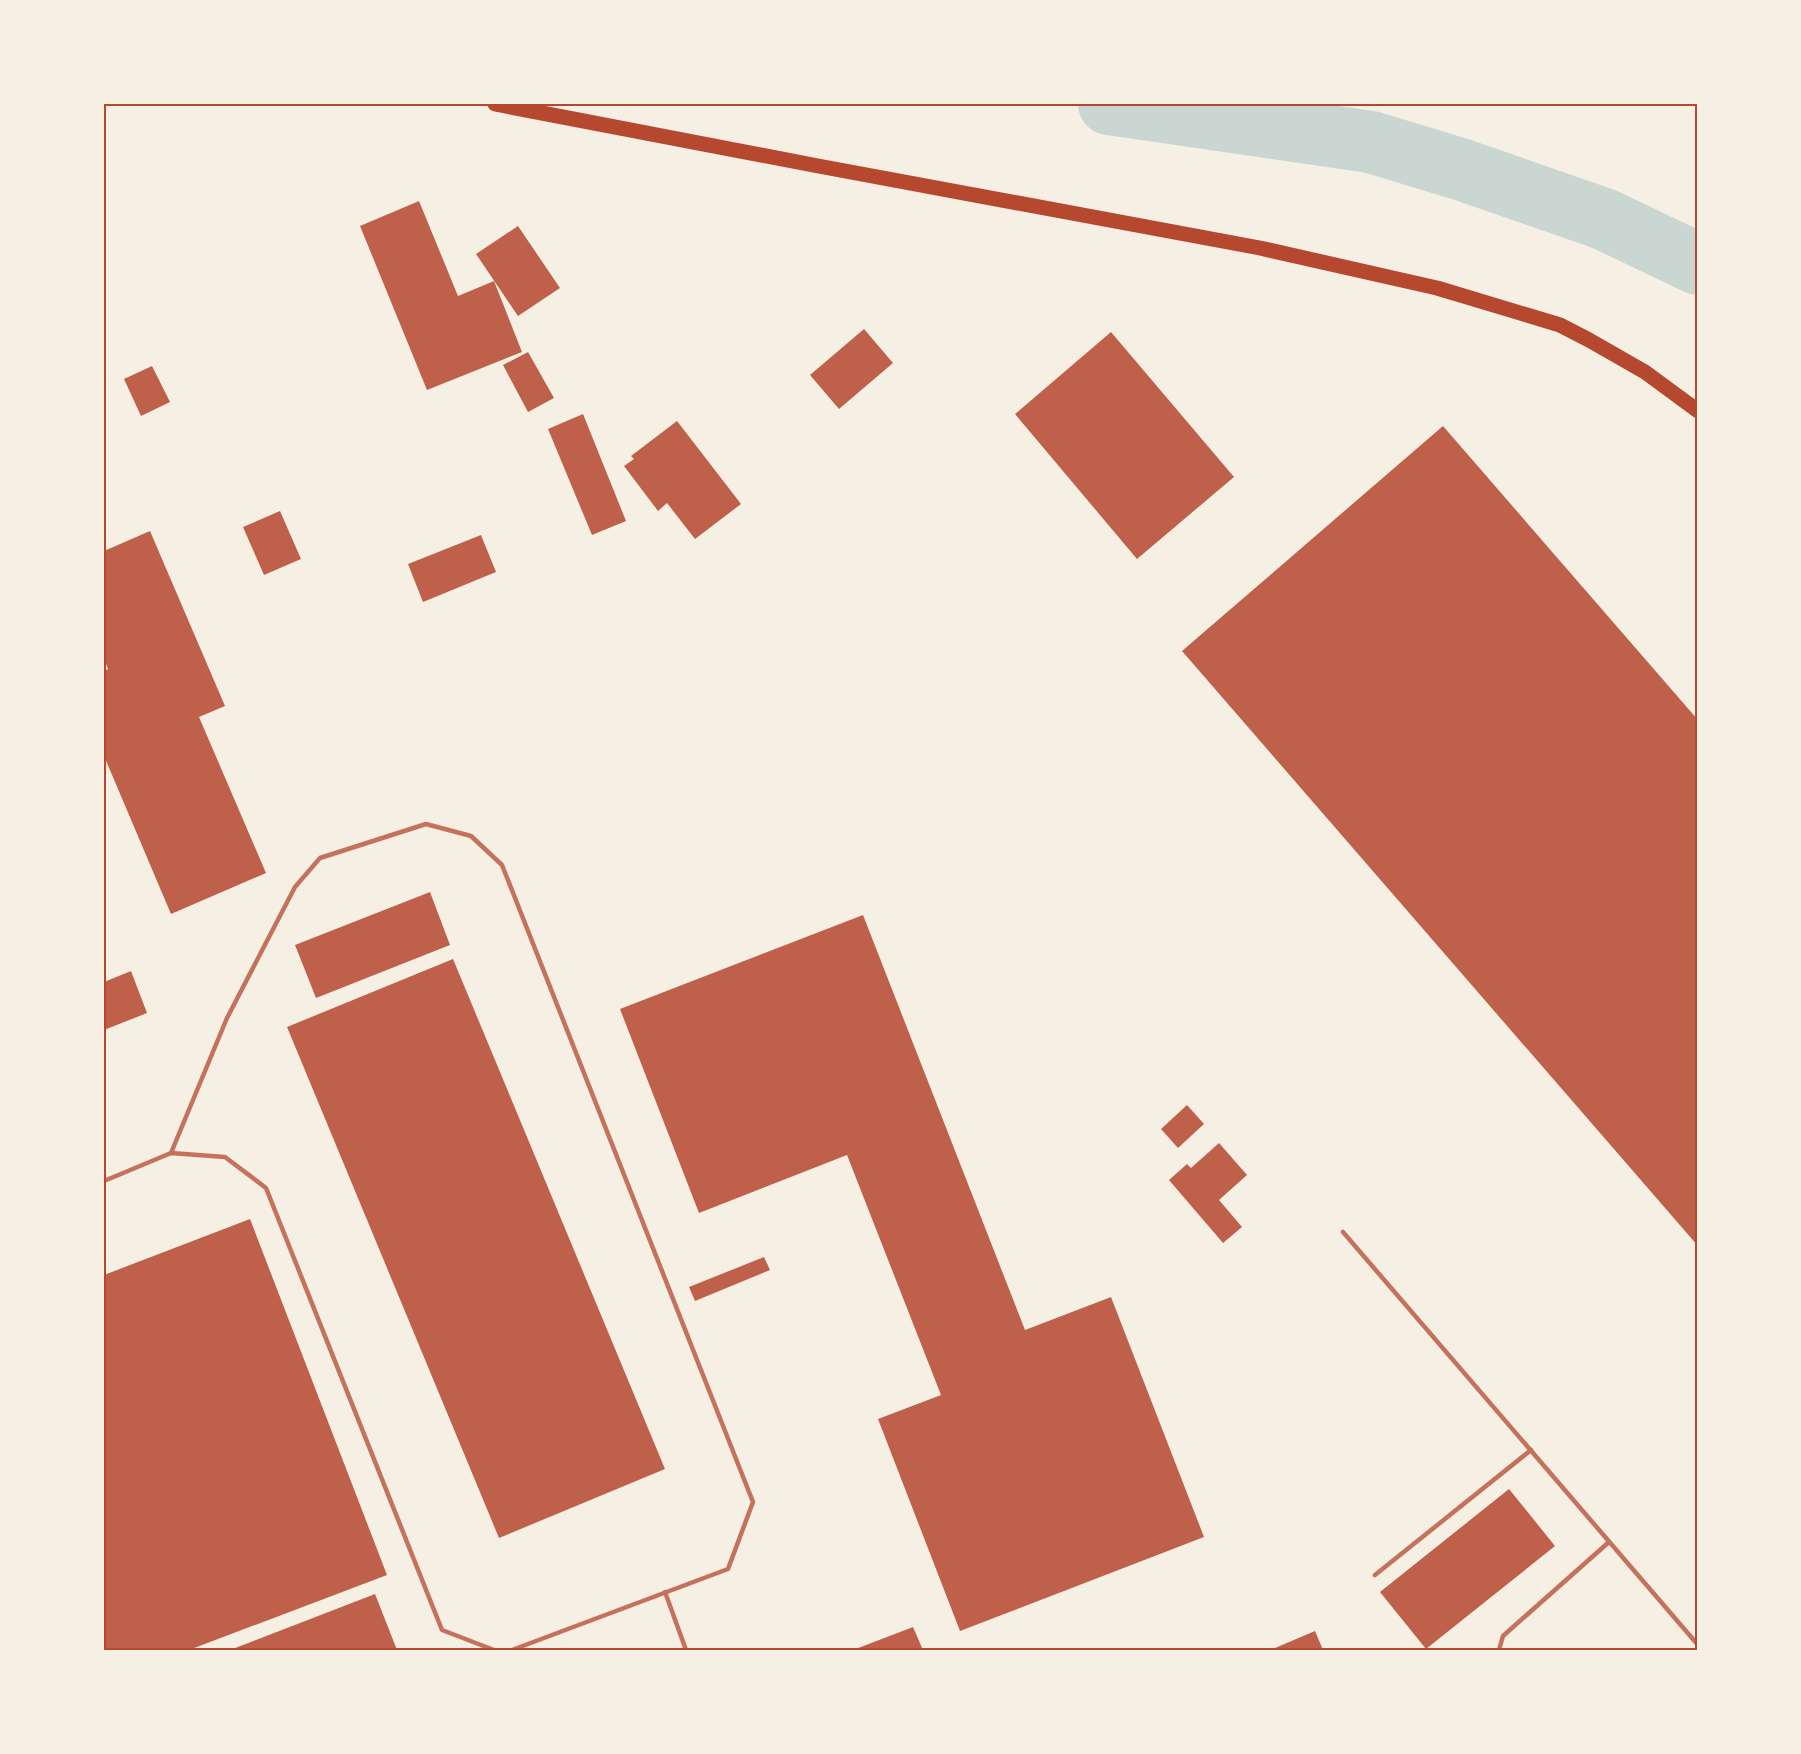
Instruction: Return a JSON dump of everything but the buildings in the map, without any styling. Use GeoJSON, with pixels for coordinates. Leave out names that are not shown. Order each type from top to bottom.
{"type":"FeatureCollection","features":[{"type":"Feature","properties":{"kind":"main road"},"geometry":{"type":"LineString","coordinates":[[495,104],[1260,248],[1437,288],[1560,325],[1645,372],[1698,411]]}},
{"type":"Feature","properties":{"kind":"lane"},"geometry":{"type":"LineString","coordinates":[[171,1153],[227,1018],[295,887],[320,858],[426,824],[471,836],[502,865],[753,1502],[728,1569],[512,1650]]}},
{"type":"Feature","properties":{"kind":"lane"},"geometry":{"type":"LineString","coordinates":[[104,1181],[171,1153],[225,1157],[266,1188],[442,1630],[494,1650]]}},
{"type":"Feature","properties":{"kind":"lane"},"geometry":{"type":"LineString","coordinates":[[1343,1232],[1698,1645]]}},
{"type":"Feature","properties":{"kind":"lane"},"geometry":{"type":"LineString","coordinates":[[1375,1575],[1530,1450]]}},
{"type":"Feature","properties":{"kind":"lane"},"geometry":{"type":"LineString","coordinates":[[1499,1650],[1503,1636],[1609,1542]]}},
{"type":"Feature","properties":{"kind":"lane"},"geometry":{"type":"LineString","coordinates":[[665,1592],[686,1650]]}},
{"type":"Feature","properties":{"kind":"waterway"},"geometry":{"type":"LineString","coordinates":[[1109,104],[1371,142],[1463,170],[1604,219],[1698,264]]}}]}
